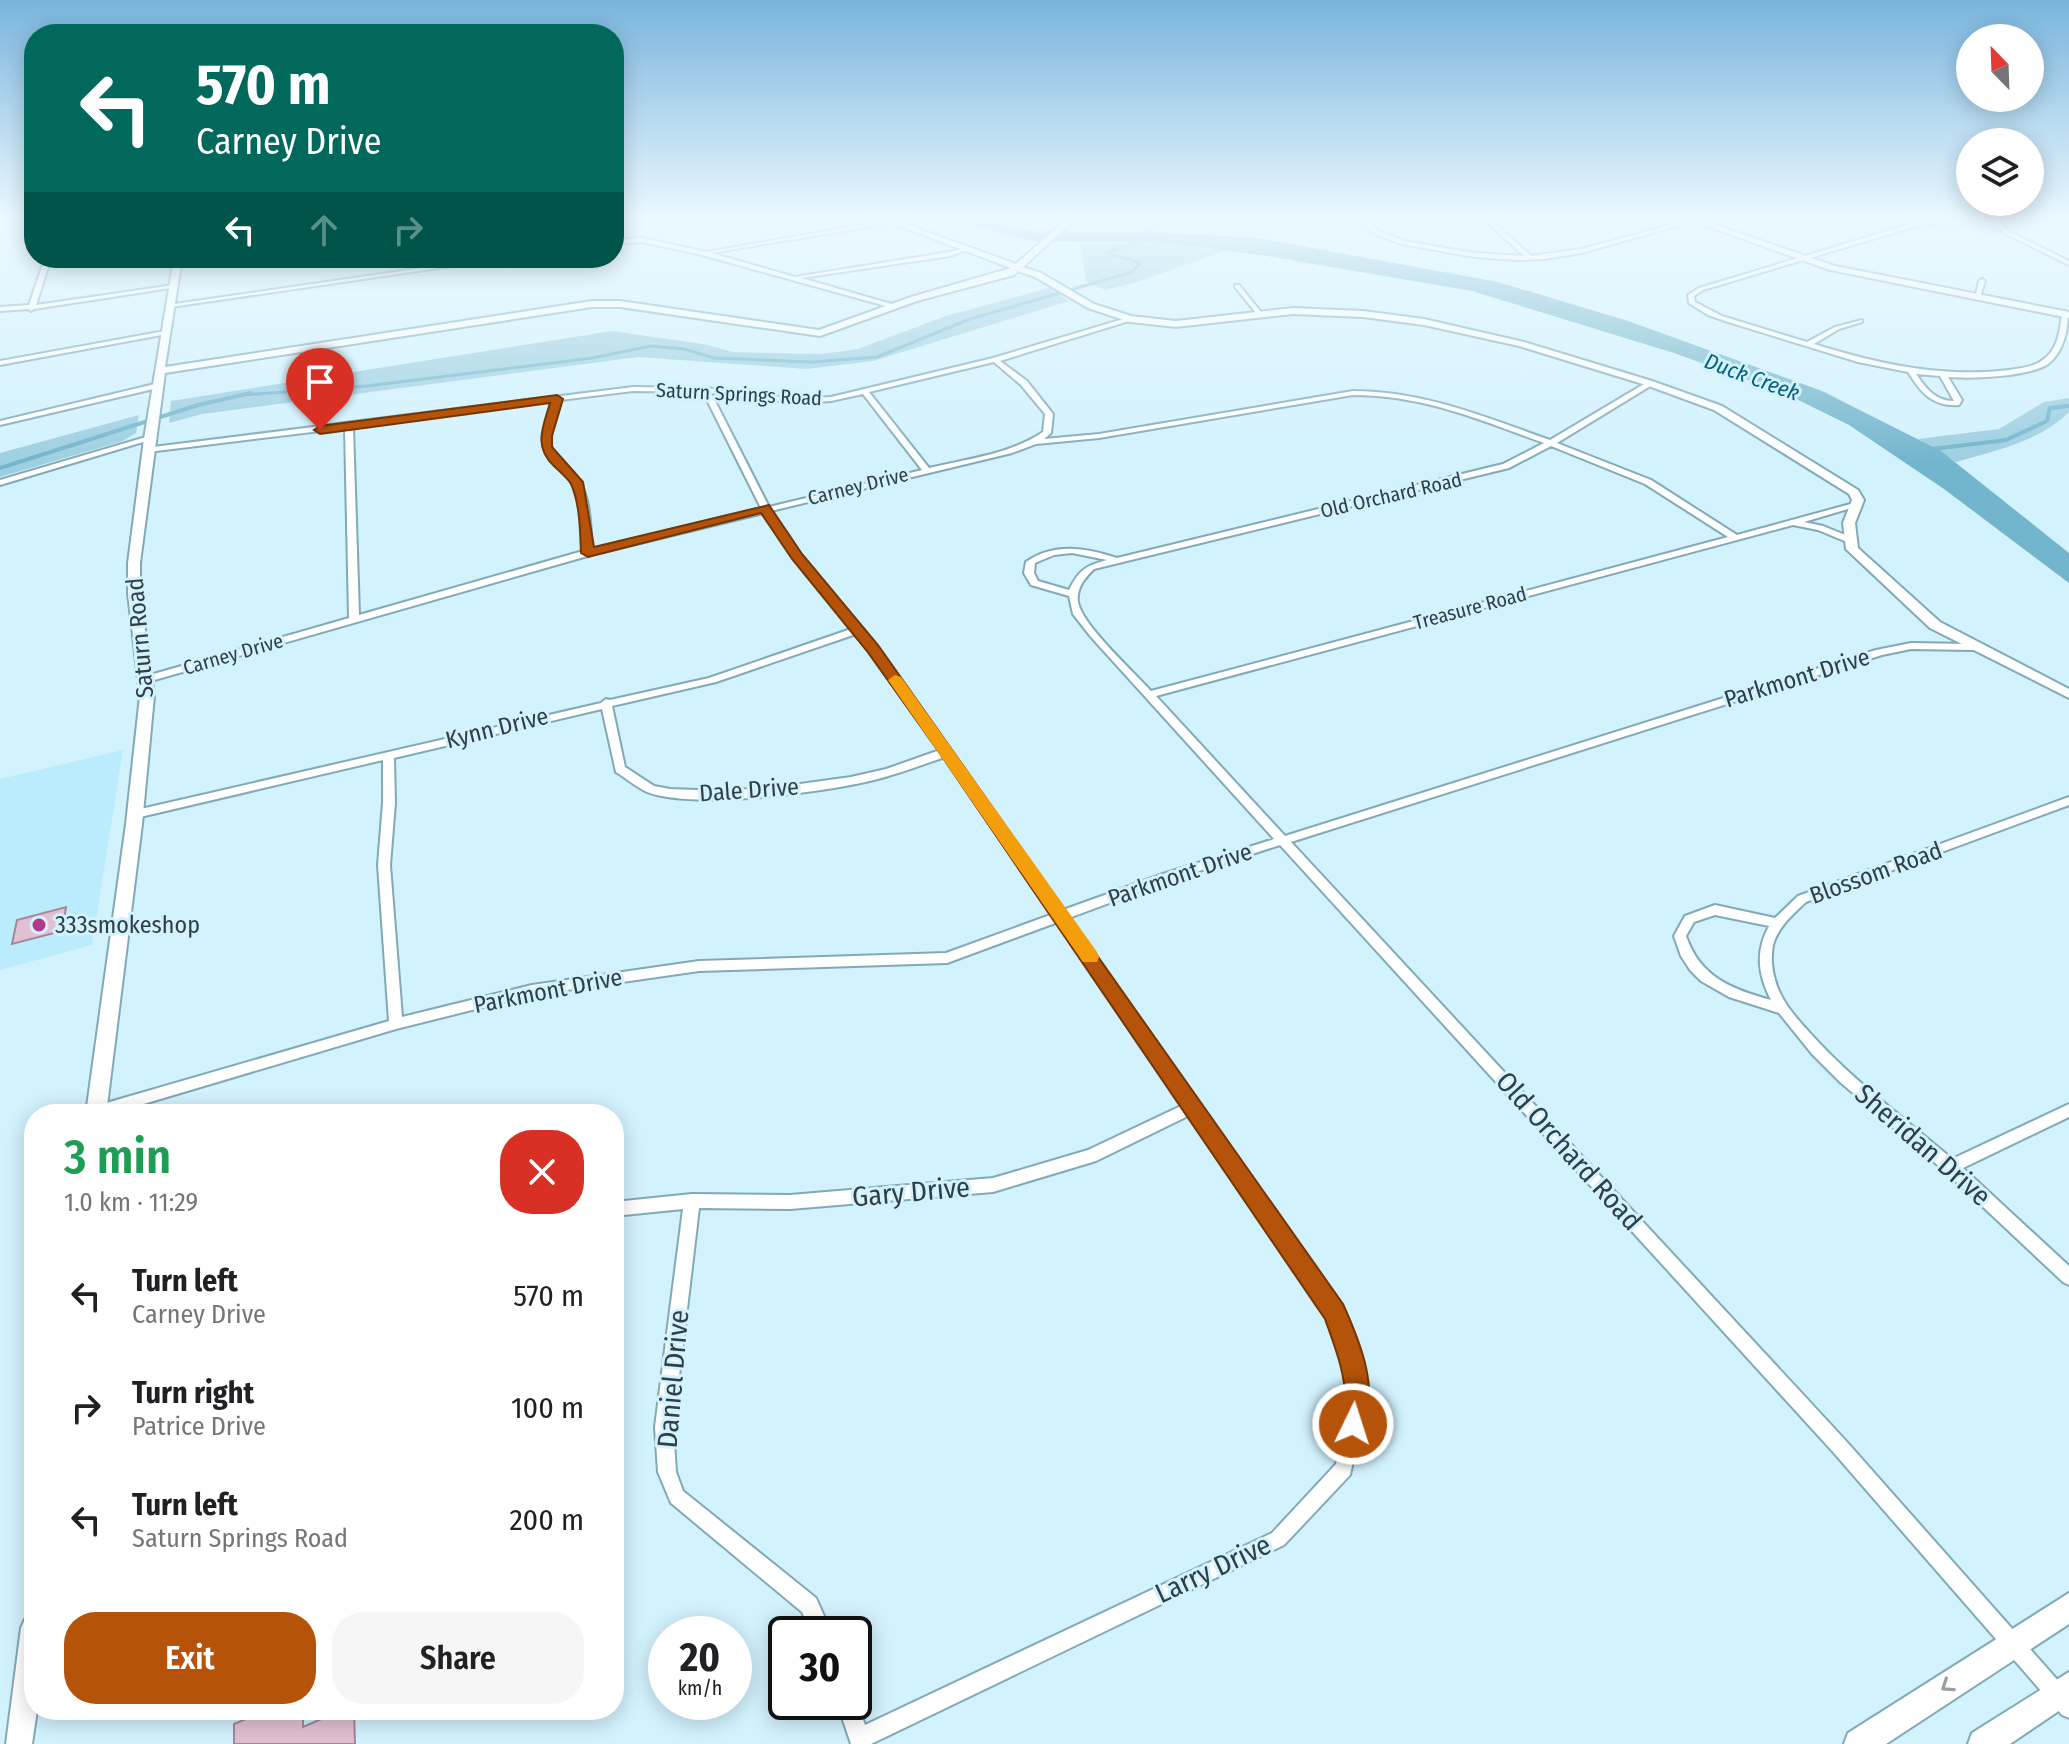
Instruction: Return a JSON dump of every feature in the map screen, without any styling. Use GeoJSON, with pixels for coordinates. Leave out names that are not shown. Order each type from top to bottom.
{"type":"FeatureCollection","features":[{"type":"Feature","properties":{"kind":"main road"},"geometry":{"type":"LineString","coordinates":[[1859,1744],[2069,1607]]}},
{"type":"Feature","properties":{"kind":"main road"},"geometry":{"type":"LineString","coordinates":[[1983,1744],[2065,1696]]}},
{"type":"Feature","properties":{"kind":"street"},"geometry":{"type":"LineString","coordinates":[[31,309],[34,301]]}},
{"type":"Feature","properties":{"kind":"street"},"geometry":{"type":"LineString","coordinates":[[0,309],[31,309],[80,301]]}},
{"type":"Feature","properties":{"kind":"street","name":"Saturn Road"},"geometry":{"type":"LineString","coordinates":[[97,1104],[136,814],[147,679],[134,593],[134,563],[172,301]]}},
{"type":"Feature","properties":{"kind":"street"},"geometry":{"type":"LineString","coordinates":[[171,305],[197,301]]}},
{"type":"Feature","properties":{"kind":"street"},"geometry":{"type":"LineString","coordinates":[[877,301],[893,306]]}},
{"type":"Feature","properties":{"kind":"street"},"geometry":{"type":"LineString","coordinates":[[162,370],[592,304],[620,304],[820,333],[910,301]]}},
{"type":"Feature","properties":{"kind":"street"},"geometry":{"type":"LineString","coordinates":[[1086,301],[1105,312],[1130,319],[1176,324],[1259,313],[1326,312],[1424,322],[1521,344],[1649,383],[1718,408],[1854,492],[1858,500],[1848,515],[1852,549],[1924,615],[1973,647],[2069,694]]}},
{"type":"Feature","properties":{"kind":"street"},"geometry":{"type":"LineString","coordinates":[[1250,301],[1259,313]]}},
{"type":"Feature","properties":{"kind":"street"},"geometry":{"type":"LineString","coordinates":[[1692,301],[1702,310],[1808,345],[1911,371],[1942,374],[2010,372],[2049,360],[2061,342],[2067,315],[1999,301]]}},
{"type":"Feature","properties":{"kind":"street","name":"Saturn Springs Road"},"geometry":{"type":"LineString","coordinates":[[0,483],[150,438],[349,427],[633,389],[706,390],[796,401],[866,393],[995,360],[1130,319]]}},
{"type":"Feature","properties":{"kind":"street"},"geometry":{"type":"LineString","coordinates":[[1808,345],[1837,328],[1860,321]]}},
{"type":"Feature","properties":{"kind":"street"},"geometry":{"type":"LineString","coordinates":[[0,363],[165,333]]}},
{"type":"Feature","properties":{"kind":"street"},"geometry":{"type":"LineString","coordinates":[[995,360],[1024,383],[1049,414],[1047,433],[1035,442]]}},
{"type":"Feature","properties":{"kind":"street"},"geometry":{"type":"LineString","coordinates":[[1911,371],[1932,400],[1956,403],[1958,400],[1942,374]]}},
{"type":"Feature","properties":{"kind":"street","name":"Old Orchard Road"},"geometry":{"type":"LineString","coordinates":[[1649,383],[1551,443],[1506,466],[1091,567],[1077,579],[1072,594],[1074,609],[1149,695],[1840,1447],[2012,1642],[2065,1696]]}},
{"type":"Feature","properties":{"kind":"street"},"geometry":{"type":"LineString","coordinates":[[0,423],[159,385]]}},
{"type":"Feature","properties":{"kind":"street","name":"Larry Drive"},"geometry":{"type":"LineString","coordinates":[[706,390],[765,508],[797,556],[855,631],[872,648],[947,752],[1335,1313],[1352,1360],[1358,1401],[1344,1469],[1278,1539],[860,1741]]}},
{"type":"Feature","properties":{"kind":"street"},"geometry":{"type":"LineString","coordinates":[[866,393],[926,470]]}},
{"type":"Feature","properties":{"kind":"street","name":"Carney Drive"},"geometry":{"type":"LineString","coordinates":[[147,679],[588,553],[1009,451],[1035,442],[1099,436],[1353,393],[1383,393],[1441,404],[1551,443],[1648,482],[1734,537]]}},
{"type":"Feature","properties":{"kind":"street"},"geometry":{"type":"LineString","coordinates":[[557,399],[546,436],[546,447],[577,482],[586,523],[588,553]]}},
{"type":"Feature","properties":{"kind":"street"},"geometry":{"type":"LineString","coordinates":[[349,427],[354,620]]}},
{"type":"Feature","properties":{"kind":"street","name":"Treasure Road"},"geometry":{"type":"LineString","coordinates":[[1149,695],[1854,506]]}},
{"type":"Feature","properties":{"kind":"street","name":"Treasure Road"},"geometry":{"type":"LineString","coordinates":[[1791,523],[1820,528],[1850,540]]}},
{"type":"Feature","properties":{"kind":"street","name":"Old Orchard Road"},"geometry":{"type":"LineString","coordinates":[[1072,594],[1034,583],[1029,573],[1031,562],[1045,554],[1084,549],[1114,560]]}},
{"type":"Feature","properties":{"kind":"street","name":"Kynn Drive"},"geometry":{"type":"LineString","coordinates":[[136,814],[606,702],[712,680],[855,631]]}},
{"type":"Feature","properties":{"kind":"street","name":"Parkmont Drive"},"geometry":{"type":"LineString","coordinates":[[126,1104],[396,1024],[532,990],[699,966],[947,958],[1167,877],[1880,652],[1911,646],[1973,647]]}},
{"type":"Feature","properties":{"kind":"street","name":"Dale Drive"},"geometry":{"type":"LineString","coordinates":[[606,702],[620,769],[649,788],[671,793],[698,796],[828,784],[872,777],[947,752]]}},
{"type":"Feature","properties":{"kind":"street"},"geometry":{"type":"LineString","coordinates":[[388,755],[389,803],[384,865],[396,1024]]}},
{"type":"Feature","properties":{"kind":"street","name":"Blossom Road"},"geometry":{"type":"LineString","coordinates":[[1775,923],[1802,899],[2069,801]]}},
{"type":"Feature","properties":{"kind":"street"},"geometry":{"type":"LineString","coordinates":[[1715,910],[1775,923],[1766,947],[1766,973],[1782,1009],[1732,995],[1698,972],[1683,952],[1680,936],[1689,919],[1715,910]]}},
{"type":"Feature","properties":{"kind":"street","name":"Sheridan Drive"},"geometry":{"type":"LineString","coordinates":[[1782,1009],[1837,1072],[1951,1167],[2069,1277]]}},
{"type":"Feature","properties":{"kind":"street","name":"Gary Drive"},"geometry":{"type":"LineString","coordinates":[[624,1208],[692,1201],[790,1202],[993,1185],[1091,1156],[1194,1106]]}},
{"type":"Feature","properties":{"kind":"street"},"geometry":{"type":"LineString","coordinates":[[1951,1167],[2069,1110]]}},
{"type":"Feature","properties":{"kind":"street","name":"Daniel Drive"},"geometry":{"type":"LineString","coordinates":[[692,1201],[664,1427],[667,1472],[677,1497],[809,1605],[814,1616]]}},
{"type":"Feature","properties":{"kind":"street"},"geometry":{"type":"LineString","coordinates":[[19,1744],[24,1705]]}},
{"type":"Feature","properties":{"kind":"street"},"geometry":{"type":"LineString","coordinates":[[853,1720],[860,1741]]}},
{"type":"Feature","properties":{"kind":"shaded area"},"geometry":{"type":"Polygon","coordinates":[[[1000,301],[1068,301],[873,361],[806,369],[638,357],[202,414],[169,423],[171,401],[612,331],[703,344],[733,352],[822,354],[858,349],[946,316],[1000,301]]]}},
{"type":"Feature","properties":{"kind":"shaded area"},"geometry":{"type":"Polygon","coordinates":[[[2069,398],[2069,412],[2044,431],[1986,454],[1956,462],[1918,439],[1999,429],[2044,402],[2069,398]]]}},
{"type":"Feature","properties":{"kind":"shaded area"},"geometry":{"type":"Polygon","coordinates":[[[139,415],[136,433],[123,441],[0,477],[0,453],[139,415]]]}},
{"type":"Feature","properties":{"kind":"shaded area"},"geometry":{"type":"Polygon","coordinates":[[[123,750],[92,945],[0,970],[0,779],[123,750]]]}},
{"type":"Feature","properties":{"kind":"water","name":"Duck Creek"},"geometry":{"type":"Polygon","coordinates":[[[1506,301],[1563,301],[1628,321],[1822,391],[1941,451],[2069,553],[2069,583],[1944,489],[1849,425],[1784,393],[1674,353],[1506,301]]]}},
{"type":"Feature","properties":{"kind":"building","name":"333smokeshop"},"geometry":{"type":"Polygon","coordinates":[[[66,907],[62,931],[12,944],[17,920],[66,907]]]}},
{"type":"Feature","properties":{"kind":"building"},"geometry":{"type":"Polygon","coordinates":[[[243,1720],[303,1720],[303,1727],[319,1720],[354,1720],[355,1744],[234,1744],[234,1724],[243,1720]]]}},
{"type":"Feature","properties":{"kind":"waterway"},"geometry":{"type":"LineString","coordinates":[[242,395],[367,386],[592,358],[651,346],[684,349],[714,358],[812,362],[877,357],[970,319],[1031,301]]}},
{"type":"Feature","properties":{"kind":"waterway"},"geometry":{"type":"LineString","coordinates":[[242,395],[251,393]]}},
{"type":"Feature","properties":{"kind":"waterway"},"geometry":{"type":"LineString","coordinates":[[0,468],[198,405],[242,395]]}},
{"type":"Feature","properties":{"kind":"waterway"},"geometry":{"type":"LineString","coordinates":[[1933,449],[2006,440],[2047,421],[2050,408],[2069,406]]}},
{"type":"Feature","properties":{"kind":"slow traffic"},"geometry":{"type":"LineString","coordinates":[[895,680],[1090,957]]}},
{"type":"Feature","properties":{"kind":"place","name":"333smokeshop"},"geometry":{"type":"Point","coordinates":[39,925]}},
{"type":"Feature","properties":{"kind":"route"},"geometry":{"type":"LineString","coordinates":[[320,430],[557,399],[546,436],[546,447],[577,482],[586,523],[588,553],[765,508],[797,556],[855,631],[872,648],[947,752],[1335,1313],[1352,1360],[1358,1401],[1353,1424]]}}]}
